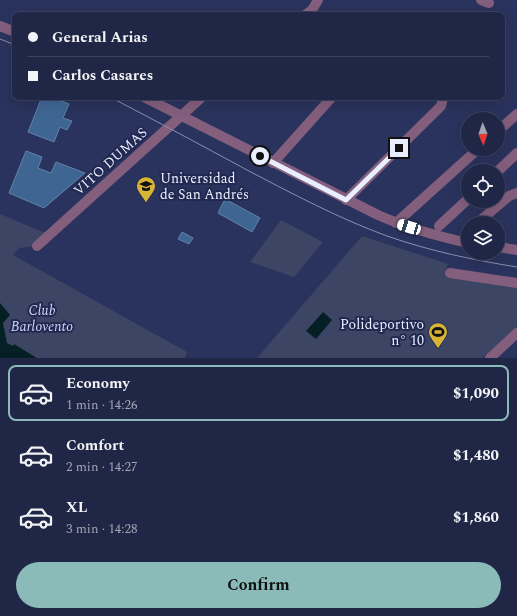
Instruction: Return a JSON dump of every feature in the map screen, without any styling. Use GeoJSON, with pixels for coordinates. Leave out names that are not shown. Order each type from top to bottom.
{"type":"FeatureCollection","features":[{"type":"Feature","properties":{"kind":"street"},"geometry":{"type":"LineString","coordinates":[[312,12],[318,0]]}},
{"type":"Feature","properties":{"kind":"street"},"geometry":{"type":"LineString","coordinates":[[0,26],[12,31]]}},
{"type":"Feature","properties":{"kind":"street"},"geometry":{"type":"LineString","coordinates":[[150,100],[346,200],[396,223],[434,235],[461,241]]}},
{"type":"Feature","properties":{"kind":"street","name":"VITO DUMAS"},"geometry":{"type":"LineString","coordinates":[[36,246],[199,100]]}},
{"type":"Feature","properties":{"kind":"street"},"geometry":{"type":"LineString","coordinates":[[273,163],[329,100]]}},
{"type":"Feature","properties":{"kind":"street"},"geometry":{"type":"LineString","coordinates":[[346,200],[441,106],[442,100]]}},
{"type":"Feature","properties":{"kind":"street"},"geometry":{"type":"LineString","coordinates":[[505,125],[517,114]]}},
{"type":"Feature","properties":{"kind":"street"},"geometry":{"type":"LineString","coordinates":[[505,164],[517,153]]}},
{"type":"Feature","properties":{"kind":"street"},"geometry":{"type":"LineString","coordinates":[[396,223],[470,156]]}},
{"type":"Feature","properties":{"kind":"street"},"geometry":{"type":"LineString","coordinates":[[486,216],[509,196],[517,193]]}},
{"type":"Feature","properties":{"kind":"street"},"geometry":{"type":"LineString","coordinates":[[439,226],[461,206]]}},
{"type":"Feature","properties":{"kind":"street"},"geometry":{"type":"LineString","coordinates":[[505,248],[517,250]]}},
{"type":"Feature","properties":{"kind":"street"},"geometry":{"type":"LineString","coordinates":[[450,273],[517,283]]}},
{"type":"Feature","properties":{"kind":"street"},"geometry":{"type":"LineString","coordinates":[[490,358],[517,333]]}},
{"type":"Feature","properties":{"kind":"green space","name":"Club Barlovento"},"geometry":{"type":"Polygon","coordinates":[[[0,214],[50,235],[37,246],[19,248],[13,255],[187,352],[185,358],[0,358],[0,214]]]}},
{"type":"Feature","properties":{"kind":"green space"},"geometry":{"type":"Polygon","coordinates":[[[281,220],[323,242],[294,277],[250,262],[281,220]]]}},
{"type":"Feature","properties":{"kind":"green space"},"geometry":{"type":"Polygon","coordinates":[[[362,236],[448,264],[445,271],[446,274],[517,287],[517,327],[482,358],[257,358],[362,236]]]}},
{"type":"Feature","properties":{"kind":"shaded area"},"geometry":{"type":"Polygon","coordinates":[[[0,303],[10,315],[3,323],[7,343],[13,346],[14,344],[37,358],[0,358],[0,303]]]}},
{"type":"Feature","properties":{"kind":"shaded area"},"geometry":{"type":"Polygon","coordinates":[[[323,312],[332,320],[316,339],[306,331],[323,312]]]}},
{"type":"Feature","properties":{"kind":"building"},"geometry":{"type":"Polygon","coordinates":[[[41,100],[59,100],[69,104],[63,118],[72,121],[67,130],[60,127],[54,142],[28,132],[41,100]]]}},
{"type":"Feature","properties":{"kind":"building"},"geometry":{"type":"Polygon","coordinates":[[[26,151],[42,157],[38,168],[51,173],[56,162],[85,173],[44,208],[9,193],[26,151]]]}},
{"type":"Feature","properties":{"kind":"building"},"geometry":{"type":"Polygon","coordinates":[[[225,199],[260,218],[252,232],[218,213],[225,199]]]}},
{"type":"Feature","properties":{"kind":"building"},"geometry":{"type":"Polygon","coordinates":[[[182,232],[193,238],[189,244],[178,239],[182,232]]]}},
{"type":"Feature","properties":{"kind":"tram line"},"geometry":{"type":"LineString","coordinates":[[0,39],[12,44]]}},
{"type":"Feature","properties":{"kind":"tram line"},"geometry":{"type":"LineString","coordinates":[[116,100],[299,197],[333,214],[369,229],[435,251],[517,267]]}},
{"type":"Feature","properties":{"kind":"place","name":"Universidad de San Andrés"},"geometry":{"type":"Point","coordinates":[146,203]}},
{"type":"Feature","properties":{"kind":"place","name":"Polideportivo n° 10"},"geometry":{"type":"Point","coordinates":[438,349]}},
{"type":"Feature","properties":{"kind":"route"},"geometry":{"type":"LineString","coordinates":[[260,156],[346,200],[399,148]]}}]}
